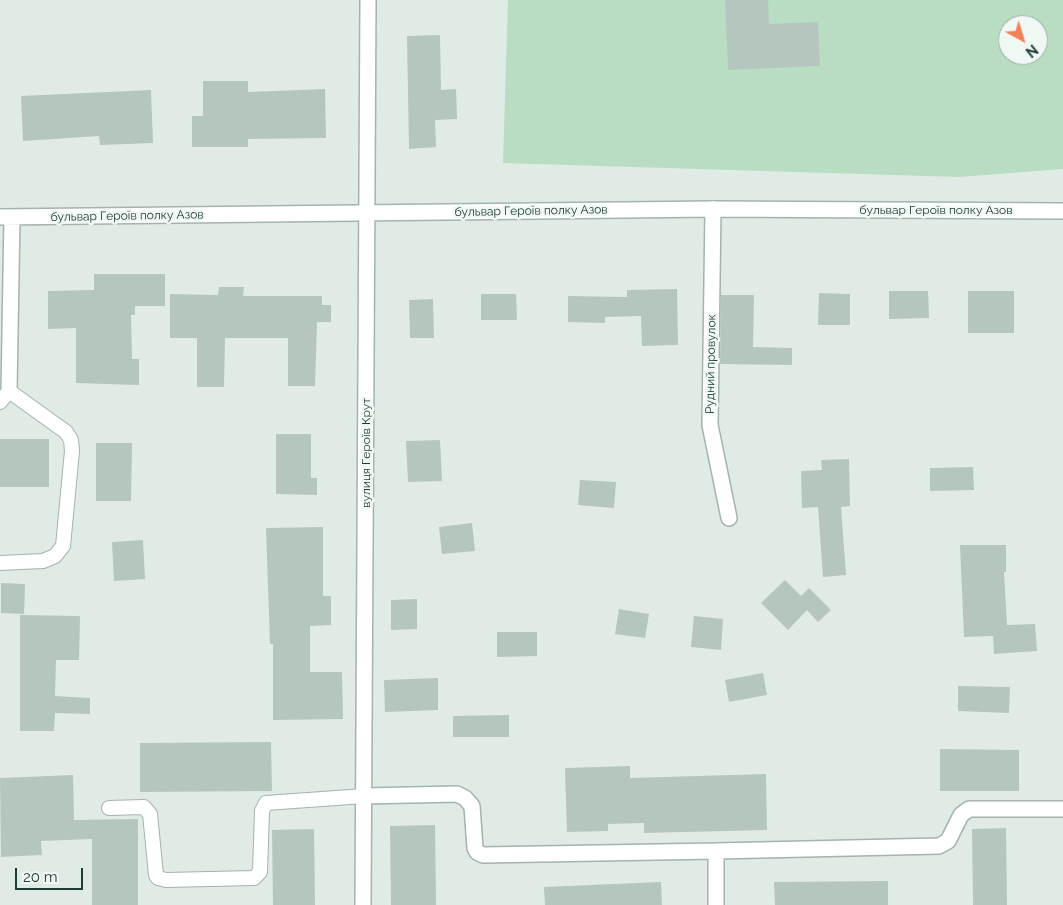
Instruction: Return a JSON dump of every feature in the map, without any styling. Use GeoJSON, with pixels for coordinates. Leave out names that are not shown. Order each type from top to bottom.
{"type":"FeatureCollection","features":[{"type":"Feature","properties":{"kind":"street","name":"вулиця Героїв Крут"},"geometry":{"type":"LineString","coordinates":[[363,905],[368,0]]}},
{"type":"Feature","properties":{"kind":"street","name":"бульвар Героїв полку Азов"},"geometry":{"type":"LineString","coordinates":[[6,217],[713,209],[1063,211]]}},
{"type":"Feature","properties":{"kind":"street","name":"Рудний провулок"},"geometry":{"type":"LineString","coordinates":[[713,209],[710,425],[729,518]]}},
{"type":"Feature","properties":{"kind":"street"},"geometry":{"type":"LineString","coordinates":[[5,396],[6,217]]}},
{"type":"Feature","properties":{"kind":"street"},"geometry":{"type":"LineString","coordinates":[[364,796],[457,794],[465,798],[472,806],[475,848],[477,852],[483,855],[939,846],[948,841],[961,815],[969,809],[1063,809]]}},
{"type":"Feature","properties":{"kind":"street"},"geometry":{"type":"LineString","coordinates":[[716,851],[716,905]]}},
{"type":"Feature","properties":{"kind":"lane"},"geometry":{"type":"LineString","coordinates":[[0,563],[43,561],[55,556],[64,546],[72,451],[66,432],[5,396]]}},
{"type":"Feature","properties":{"kind":"lane"},"geometry":{"type":"LineString","coordinates":[[109,808],[144,807],[150,814],[156,875],[158,878],[166,880],[254,878],[260,872],[262,811],[266,803],[364,796]]}},
{"type":"Feature","properties":{"kind":"green space"},"geometry":{"type":"Polygon","coordinates":[[[508,0],[1063,0],[1063,169],[959,177],[503,163],[508,0]]]}},
{"type":"Feature","properties":{"kind":"building"},"geometry":{"type":"Polygon","coordinates":[[[725,0],[768,0],[769,24],[818,22],[820,66],[728,70],[725,0]]]}},
{"type":"Feature","properties":{"kind":"building"},"geometry":{"type":"Polygon","coordinates":[[[440,35],[441,90],[456,89],[457,119],[435,120],[436,147],[409,149],[407,36],[440,35]]]}},
{"type":"Feature","properties":{"kind":"building"},"geometry":{"type":"Polygon","coordinates":[[[203,81],[248,81],[248,92],[325,89],[326,138],[248,139],[248,147],[192,147],[192,116],[203,116],[203,81]]]}},
{"type":"Feature","properties":{"kind":"building"},"geometry":{"type":"Polygon","coordinates":[[[151,90],[153,143],[100,145],[99,136],[23,141],[21,96],[151,90]]]}},
{"type":"Feature","properties":{"kind":"building"},"geometry":{"type":"Polygon","coordinates":[[[94,274],[165,274],[165,306],[135,306],[135,315],[131,315],[132,359],[139,359],[139,385],[76,383],[76,328],[48,329],[48,291],[94,290],[94,274]]]}},
{"type":"Feature","properties":{"kind":"building"},"geometry":{"type":"Polygon","coordinates":[[[219,287],[244,287],[243,296],[322,296],[322,305],[331,305],[331,322],[317,322],[315,386],[288,386],[288,338],[225,338],[224,387],[197,387],[197,338],[170,338],[170,294],[218,295],[219,287]]]}},
{"type":"Feature","properties":{"kind":"building"},"geometry":{"type":"Polygon","coordinates":[[[677,289],[678,345],[642,346],[641,316],[605,317],[605,323],[568,322],[568,296],[627,297],[627,290],[677,289]]]}},
{"type":"Feature","properties":{"kind":"building"},"geometry":{"type":"Polygon","coordinates":[[[889,291],[928,291],[929,318],[889,319],[889,291]]]}},
{"type":"Feature","properties":{"kind":"building"},"geometry":{"type":"Polygon","coordinates":[[[968,291],[1014,291],[1014,333],[968,333],[968,291]]]}},
{"type":"Feature","properties":{"kind":"building"},"geometry":{"type":"Polygon","coordinates":[[[819,293],[850,294],[850,325],[818,325],[819,293]]]}},
{"type":"Feature","properties":{"kind":"building"},"geometry":{"type":"Polygon","coordinates":[[[481,294],[516,294],[517,320],[481,320],[481,294]]]}},
{"type":"Feature","properties":{"kind":"building"},"geometry":{"type":"Polygon","coordinates":[[[721,295],[754,295],[753,347],[792,348],[792,365],[720,364],[721,295]]]}},
{"type":"Feature","properties":{"kind":"building"},"geometry":{"type":"Polygon","coordinates":[[[433,299],[434,338],[410,338],[409,300],[433,299]]]}},
{"type":"Feature","properties":{"kind":"building"},"geometry":{"type":"Polygon","coordinates":[[[276,434],[311,434],[311,478],[317,478],[317,495],[276,494],[276,434]]]}},
{"type":"Feature","properties":{"kind":"building"},"geometry":{"type":"Polygon","coordinates":[[[0,439],[49,439],[49,487],[0,487],[0,439]]]}},
{"type":"Feature","properties":{"kind":"building"},"geometry":{"type":"Polygon","coordinates":[[[440,440],[442,481],[408,482],[406,441],[440,440]]]}},
{"type":"Feature","properties":{"kind":"building"},"geometry":{"type":"Polygon","coordinates":[[[96,443],[132,443],[131,501],[96,501],[96,443]]]}},
{"type":"Feature","properties":{"kind":"building"},"geometry":{"type":"Polygon","coordinates":[[[849,459],[850,506],[841,507],[846,575],[823,577],[818,507],[802,508],[801,471],[822,470],[821,460],[849,459]]]}},
{"type":"Feature","properties":{"kind":"building"},"geometry":{"type":"Polygon","coordinates":[[[973,467],[974,490],[930,491],[930,468],[973,467]]]}},
{"type":"Feature","properties":{"kind":"building"},"geometry":{"type":"Polygon","coordinates":[[[580,480],[616,482],[614,508],[578,505],[580,480]]]}},
{"type":"Feature","properties":{"kind":"building"},"geometry":{"type":"Polygon","coordinates":[[[472,523],[475,551],[442,554],[439,527],[472,523]]]}},
{"type":"Feature","properties":{"kind":"building"},"geometry":{"type":"Polygon","coordinates":[[[323,527],[323,596],[331,596],[331,625],[310,626],[310,672],[342,672],[343,719],[273,720],[273,644],[270,644],[266,528],[323,527]]]}},
{"type":"Feature","properties":{"kind":"building"},"geometry":{"type":"Polygon","coordinates":[[[143,540],[145,579],[114,581],[112,542],[143,540]]]}},
{"type":"Feature","properties":{"kind":"building"},"geometry":{"type":"Polygon","coordinates":[[[960,545],[1006,545],[1006,572],[1004,572],[1007,625],[1035,624],[1037,651],[994,654],[993,636],[964,637],[960,545]]]}},
{"type":"Feature","properties":{"kind":"building"},"geometry":{"type":"Polygon","coordinates":[[[785,580],[801,596],[809,588],[831,610],[818,622],[807,610],[788,630],[761,603],[785,580]]]}},
{"type":"Feature","properties":{"kind":"building"},"geometry":{"type":"Polygon","coordinates":[[[1,583],[25,584],[24,614],[1,613],[1,583]]]}},
{"type":"Feature","properties":{"kind":"building"},"geometry":{"type":"Polygon","coordinates":[[[417,599],[417,629],[391,630],[391,600],[417,599]]]}},
{"type":"Feature","properties":{"kind":"building"},"geometry":{"type":"Polygon","coordinates":[[[619,609],[649,614],[645,638],[615,634],[619,609]]]}},
{"type":"Feature","properties":{"kind":"building"},"geometry":{"type":"Polygon","coordinates":[[[20,615],[80,616],[79,660],[56,660],[55,696],[90,698],[90,714],[55,713],[54,731],[20,731],[20,615]]]}},
{"type":"Feature","properties":{"kind":"building"},"geometry":{"type":"Polygon","coordinates":[[[694,616],[723,619],[721,650],[691,647],[694,616]]]}},
{"type":"Feature","properties":{"kind":"building"},"geometry":{"type":"Polygon","coordinates":[[[497,632],[537,632],[537,656],[497,657],[497,632]]]}},
{"type":"Feature","properties":{"kind":"building"},"geometry":{"type":"Polygon","coordinates":[[[763,673],[767,695],[729,702],[725,680],[763,673]]]}},
{"type":"Feature","properties":{"kind":"building"},"geometry":{"type":"Polygon","coordinates":[[[438,678],[438,710],[385,712],[384,680],[438,678]]]}},
{"type":"Feature","properties":{"kind":"building"},"geometry":{"type":"Polygon","coordinates":[[[958,686],[1010,687],[1009,713],[958,711],[958,686]]]}},
{"type":"Feature","properties":{"kind":"building"},"geometry":{"type":"Polygon","coordinates":[[[509,715],[509,737],[453,737],[453,716],[509,715]]]}},
{"type":"Feature","properties":{"kind":"building"},"geometry":{"type":"Polygon","coordinates":[[[271,742],[272,791],[140,792],[140,743],[271,742]]]}},
{"type":"Feature","properties":{"kind":"building"},"geometry":{"type":"Polygon","coordinates":[[[940,749],[1019,750],[1019,791],[940,791],[940,749]]]}},
{"type":"Feature","properties":{"kind":"building"},"geometry":{"type":"Polygon","coordinates":[[[630,766],[630,778],[766,774],[767,830],[644,833],[644,823],[608,824],[608,831],[567,832],[565,768],[630,766]]]}},
{"type":"Feature","properties":{"kind":"building"},"geometry":{"type":"Polygon","coordinates":[[[73,775],[74,820],[138,819],[138,905],[92,905],[92,839],[41,841],[42,855],[1,857],[0,778],[73,775]]]}},
{"type":"Feature","properties":{"kind":"building"},"geometry":{"type":"Polygon","coordinates":[[[435,825],[436,905],[391,905],[390,826],[435,825]]]}},
{"type":"Feature","properties":{"kind":"building"},"geometry":{"type":"Polygon","coordinates":[[[1006,828],[1007,905],[973,905],[972,829],[1006,828]]]}},
{"type":"Feature","properties":{"kind":"building"},"geometry":{"type":"Polygon","coordinates":[[[314,829],[315,905],[273,905],[272,830],[314,829]]]}},
{"type":"Feature","properties":{"kind":"building"},"geometry":{"type":"Polygon","coordinates":[[[888,881],[888,905],[775,905],[774,882],[888,881]]]}},
{"type":"Feature","properties":{"kind":"building"},"geometry":{"type":"Polygon","coordinates":[[[661,882],[662,905],[545,905],[544,887],[661,882]]]}}]}
